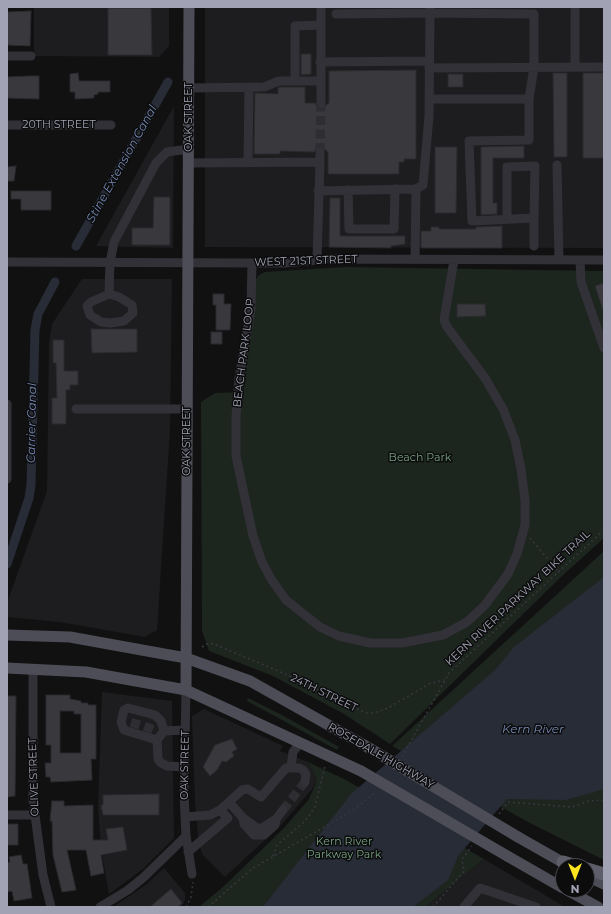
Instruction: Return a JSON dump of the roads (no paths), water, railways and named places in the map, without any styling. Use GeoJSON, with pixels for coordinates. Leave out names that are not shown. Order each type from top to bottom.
{"type":"FeatureCollection","features":[{"type":"Feature","properties":{"kind":"main road","name":"OAK STREET"},"geometry":{"type":"LineString","coordinates":[[186,690],[189,7]]}},
{"type":"Feature","properties":{"kind":"main road"},"geometry":{"type":"LineString","coordinates":[[7,635],[70,637],[186,658]]}},
{"type":"Feature","properties":{"kind":"main road","name":"ROSEDALE HIGHWAY"},"geometry":{"type":"LineString","coordinates":[[186,658],[250,681],[364,745],[555,858]]}},
{"type":"Feature","properties":{"kind":"main road"},"geometry":{"type":"LineString","coordinates":[[7,668],[98,674],[186,690],[361,771],[555,883]]}},
{"type":"Feature","properties":{"kind":"main road"},"geometry":{"type":"LineString","coordinates":[[582,898],[598,907]]}},
{"type":"Feature","properties":{"kind":"street"},"geometry":{"type":"LineString","coordinates":[[321,7],[321,103]]}},
{"type":"Feature","properties":{"kind":"street"},"geometry":{"type":"LineString","coordinates":[[575,9],[575,67]]}},
{"type":"Feature","properties":{"kind":"street"},"geometry":{"type":"LineString","coordinates":[[318,191],[416,189],[423,185],[429,99],[430,10]]}},
{"type":"Feature","properties":{"kind":"street"},"geometry":{"type":"LineString","coordinates":[[336,14],[430,10],[534,14],[534,68],[529,99],[529,140],[469,141],[472,221],[534,218]]}},
{"type":"Feature","properties":{"kind":"street"},"geometry":{"type":"LineString","coordinates":[[295,81],[295,26],[321,25]]}},
{"type":"Feature","properties":{"kind":"street"},"geometry":{"type":"LineString","coordinates":[[7,56],[31,56]]}},
{"type":"Feature","properties":{"kind":"street"},"geometry":{"type":"LineString","coordinates":[[320,62],[534,68],[604,67]]}},
{"type":"Feature","properties":{"kind":"street"},"geometry":{"type":"LineString","coordinates":[[189,88],[264,87],[279,82],[321,82]]}},
{"type":"Feature","properties":{"kind":"street"},"geometry":{"type":"LineString","coordinates":[[248,163],[249,87]]}},
{"type":"Feature","properties":{"kind":"street"},"geometry":{"type":"LineString","coordinates":[[429,99],[529,99]]}},
{"type":"Feature","properties":{"kind":"street","name":"20TH STREET"},"geometry":{"type":"LineString","coordinates":[[7,125],[111,125]]}},
{"type":"Feature","properties":{"kind":"street"},"geometry":{"type":"LineString","coordinates":[[109,294],[110,263],[114,242],[156,163],[167,152],[188,149]]}},
{"type":"Feature","properties":{"kind":"street"},"geometry":{"type":"LineString","coordinates":[[317,260],[320,152]]}},
{"type":"Feature","properties":{"kind":"street"},"geometry":{"type":"LineString","coordinates":[[188,163],[320,162]]}},
{"type":"Feature","properties":{"kind":"street"},"geometry":{"type":"LineString","coordinates":[[557,165],[559,260]]}},
{"type":"Feature","properties":{"kind":"street"},"geometry":{"type":"LineString","coordinates":[[506,219],[507,167],[535,166],[534,246]]}},
{"type":"Feature","properties":{"kind":"street"},"geometry":{"type":"LineString","coordinates":[[348,190],[349,229],[394,229],[395,189]]}},
{"type":"Feature","properties":{"kind":"street"},"geometry":{"type":"LineString","coordinates":[[416,189],[416,259]]}},
{"type":"Feature","properties":{"kind":"street","name":"WEST 21ST STREET"},"geometry":{"type":"LineString","coordinates":[[7,262],[252,263],[317,260],[416,259],[604,260]]}},
{"type":"Feature","properties":{"kind":"street","name":"BEACH PARK LOOP"},"geometry":{"type":"LineString","coordinates":[[252,263],[251,309],[239,378],[236,417],[236,456],[253,536],[262,562],[271,579],[286,600],[307,618],[340,636],[370,643],[394,643],[443,635],[467,622],[485,605],[508,574],[517,554],[525,525],[525,500],[521,469],[515,440],[503,409],[485,378],[447,327],[444,320],[454,260]]}},
{"type":"Feature","properties":{"kind":"street"},"geometry":{"type":"LineString","coordinates":[[580,260],[581,282],[604,348]]}},
{"type":"Feature","properties":{"kind":"street"},"geometry":{"type":"LineString","coordinates":[[109,294],[119,297],[132,305],[132,313],[124,321],[110,323],[101,322],[90,315],[88,306],[90,302],[109,294]]}},
{"type":"Feature","properties":{"kind":"street"},"geometry":{"type":"LineString","coordinates":[[7,404],[7,479]]}},
{"type":"Feature","properties":{"kind":"street"},"geometry":{"type":"LineString","coordinates":[[76,409],[187,409]]}},
{"type":"Feature","properties":{"kind":"street","name":"OLIVE STREET"},"geometry":{"type":"LineString","coordinates":[[33,669],[35,815],[43,875],[51,907]]}},
{"type":"Feature","properties":{"kind":"street","name":"OAK STREET"},"geometry":{"type":"LineString","coordinates":[[186,690],[184,767],[185,817],[186,836],[192,874]]}},
{"type":"Feature","properties":{"kind":"street"},"geometry":{"type":"LineString","coordinates":[[157,740],[134,730],[124,730],[121,726],[124,710],[131,708],[139,713],[152,716],[161,721],[164,731]]}},
{"type":"Feature","properties":{"kind":"street"},"geometry":{"type":"LineString","coordinates":[[184,767],[168,766],[161,763],[158,759],[157,740],[164,731],[185,730]]}},
{"type":"Feature","properties":{"kind":"street"},"geometry":{"type":"LineString","coordinates":[[291,767],[293,752],[300,743]]}},
{"type":"Feature","properties":{"kind":"street"},"geometry":{"type":"LineString","coordinates":[[185,817],[210,815],[220,810],[242,790],[248,789],[261,797],[286,768],[291,767],[303,770],[306,774],[305,782]]}},
{"type":"Feature","properties":{"kind":"street"},"geometry":{"type":"LineString","coordinates":[[229,802],[243,818],[244,824],[249,830],[254,835],[259,836],[264,835],[275,825],[276,819],[282,810]]}},
{"type":"Feature","properties":{"kind":"street"},"geometry":{"type":"LineString","coordinates":[[188,852],[228,818],[220,810]]}},
{"type":"Feature","properties":{"kind":"street"},"geometry":{"type":"LineString","coordinates":[[7,815],[35,815]]}},
{"type":"Feature","properties":{"kind":"street"},"geometry":{"type":"LineString","coordinates":[[100,907],[128,890],[144,877],[186,836]]}},
{"type":"Feature","properties":{"kind":"street"},"geometry":{"type":"LineString","coordinates":[[464,907],[480,888],[536,907]]}},
{"type":"Feature","properties":{"kind":"water","name":"Kern River"},"geometry":{"type":"Polygon","coordinates":[[[604,577],[604,789],[566,800],[507,799],[458,856],[448,880],[413,907],[263,907],[351,794],[495,670],[514,647],[604,577]]]}},
{"type":"Feature","properties":{"kind":"waterway","name":"Stine Extension Canal"},"geometry":{"type":"LineString","coordinates":[[76,246],[168,82]]}},
{"type":"Feature","properties":{"kind":"waterway","name":"Carrier Canal"},"geometry":{"type":"LineString","coordinates":[[7,564],[29,498],[31,485],[35,330],[38,314],[55,282]]}},
{"type":"Feature","properties":{"kind":"tunnel"},"geometry":{"type":"LineString","coordinates":[[320,152],[321,103]]}},
{"type":"Feature","properties":{"kind":"tunnel"},"geometry":{"type":"LineString","coordinates":[[134,728],[138,715]]}},
{"type":"Feature","properties":{"kind":"tunnel"},"geometry":{"type":"LineString","coordinates":[[147,732],[152,719]]}},
{"type":"Feature","properties":{"kind":"tunnel"},"geometry":{"type":"LineString","coordinates":[[283,810],[305,782]]}},
{"type":"Feature","properties":{"kind":"park label","name":"Beach Park"},"geometry":{"type":"Point","coordinates":[420,458]}},
{"type":"Feature","properties":{"kind":"park label","name":"Kern River Parkway Park"},"geometry":{"type":"Point","coordinates":[344,848]}}]}
